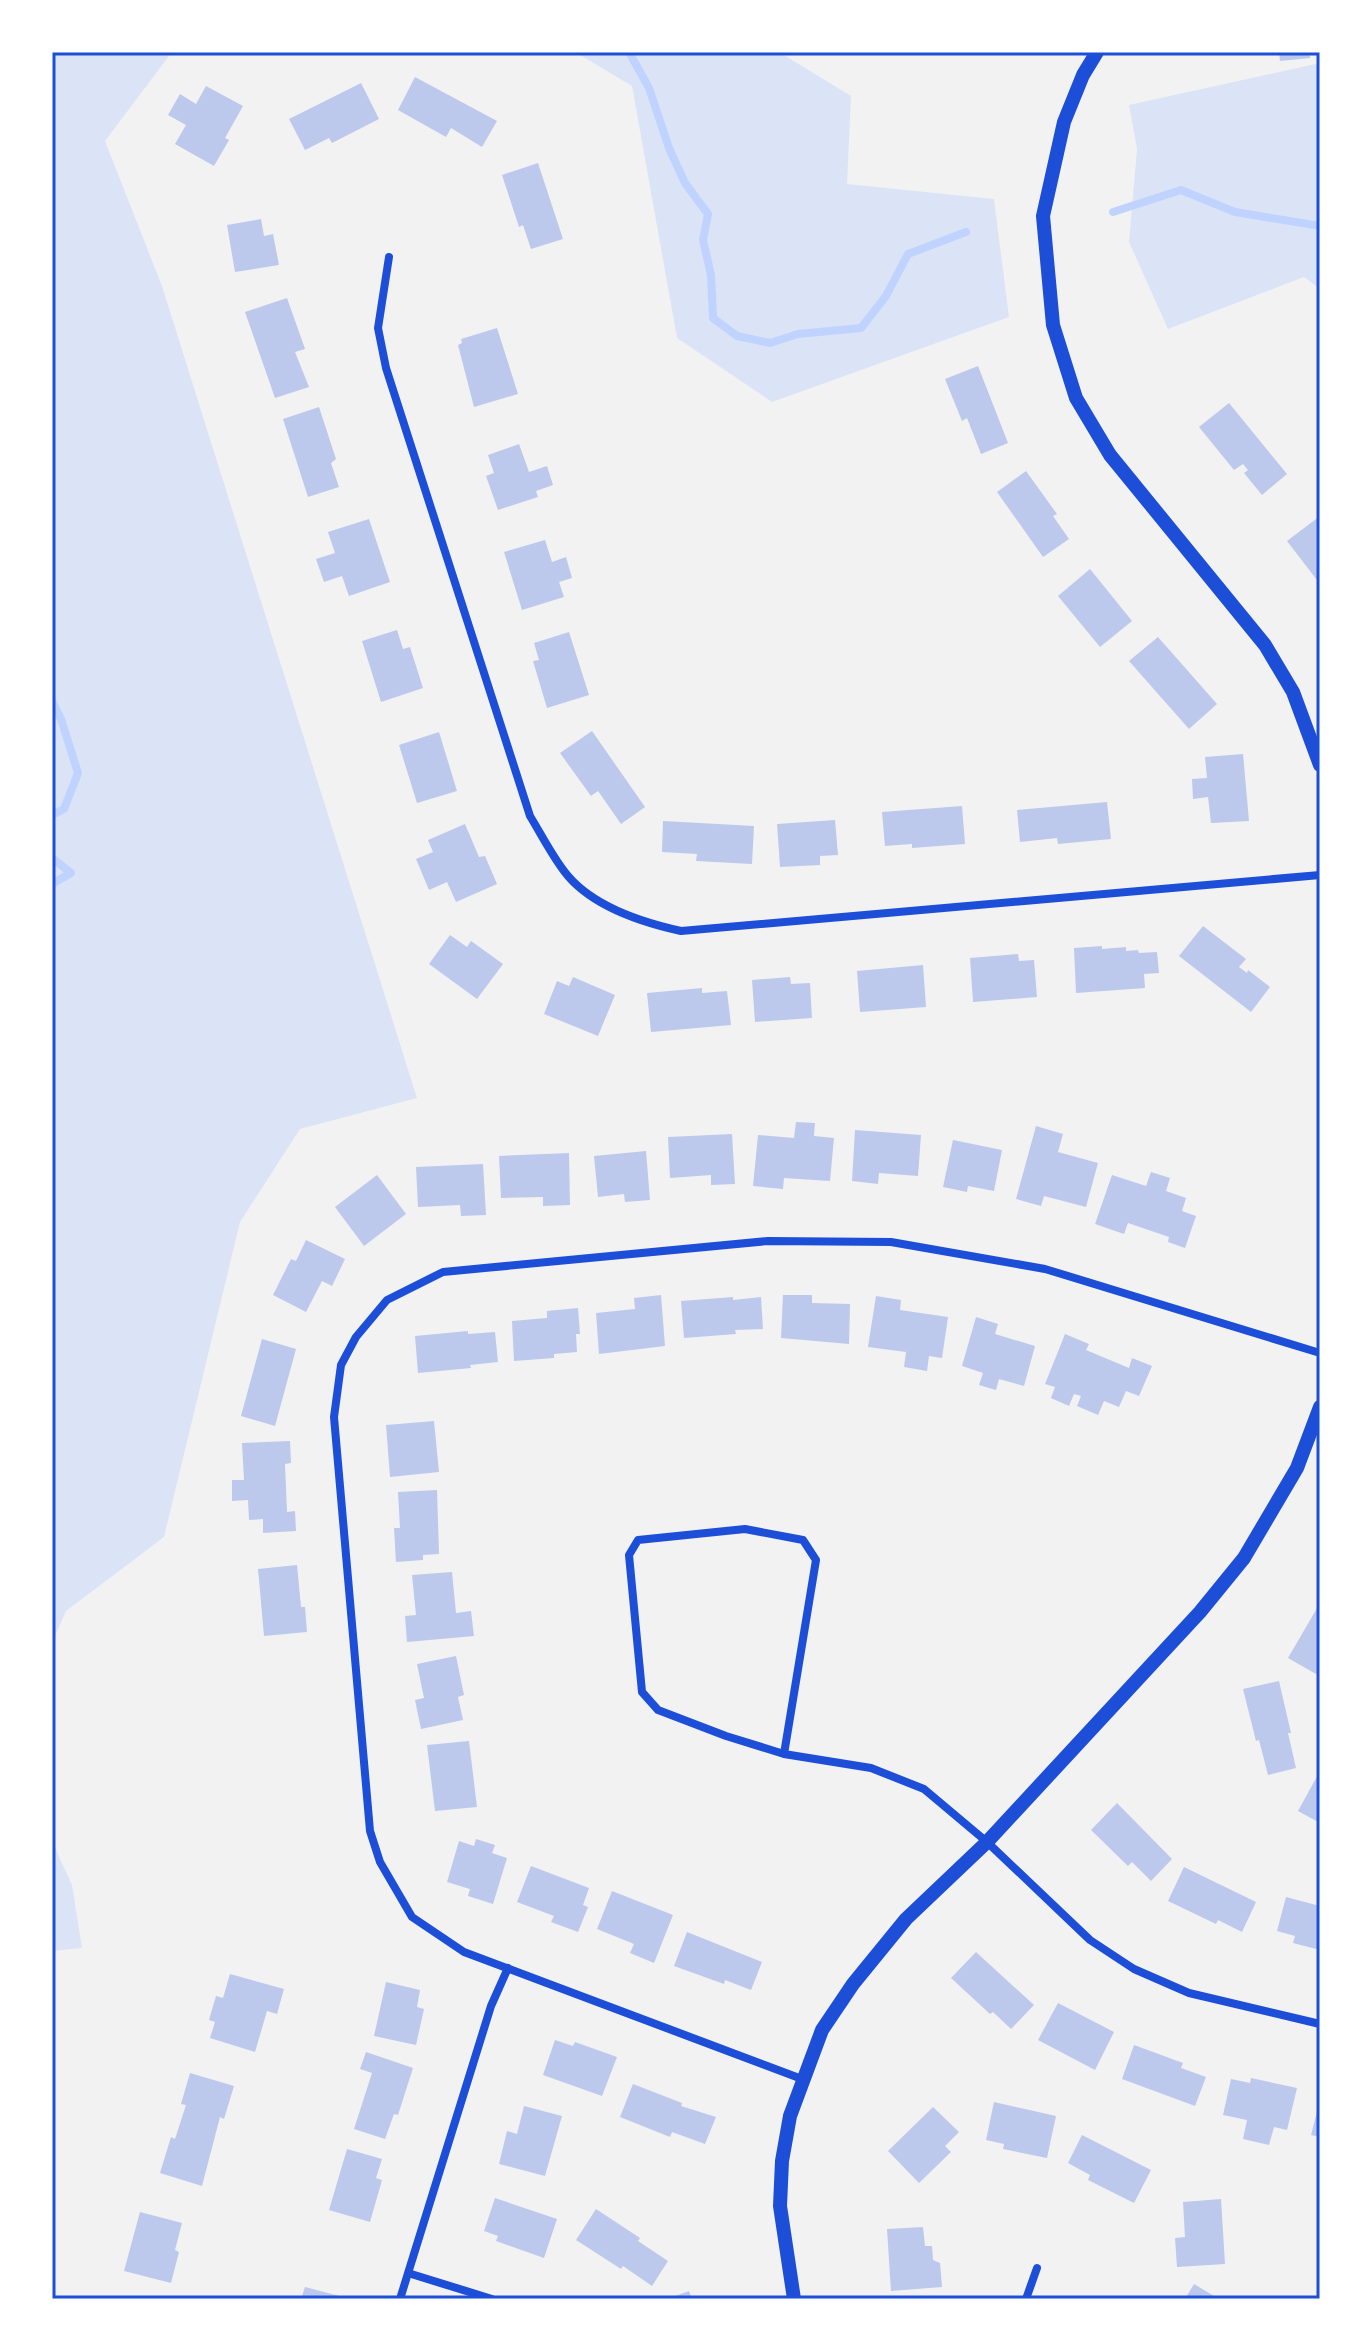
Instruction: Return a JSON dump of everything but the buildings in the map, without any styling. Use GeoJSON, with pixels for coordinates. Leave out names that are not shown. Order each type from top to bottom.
{"type":"FeatureCollection","features":[{"type":"Feature","properties":{"kind":"street"},"geometry":{"type":"LineString","coordinates":[[1097,52],[1083,75],[1064,122],[1043,216],[1053,325],[1076,398],[1110,455],[1265,645],[1293,692],[1320,765]]}},
{"type":"Feature","properties":{"kind":"street"},"geometry":{"type":"LineString","coordinates":[[389,257],[378,328],[400,413],[530,816],[565,873],[593,897],[644,922],[681,931],[1320,875]]}},
{"type":"Feature","properties":{"kind":"street"},"geometry":{"type":"LineString","coordinates":[[802,2079],[464,1952],[412,1917],[380,1862],[370,1831],[334,1417],[341,1365],[356,1337],[387,1300],[443,1272],[768,1241],[891,1242],[1045,1269],[1320,1353]]}},
{"type":"Feature","properties":{"kind":"street"},"geometry":{"type":"LineString","coordinates":[[794,2299],[780,2206],[782,2161],[790,2116],[822,2030],[853,1984],[906,1919],[987,1842],[1200,1612],[1244,1558],[1297,1468],[1320,1407]]}},
{"type":"Feature","properties":{"kind":"street"},"geometry":{"type":"LineString","coordinates":[[784,1754],[816,1560],[803,1540],[745,1529],[638,1540],[629,1555],[642,1692],[658,1710],[784,1754],[871,1768],[924,1789],[987,1842],[1090,1940],[1134,1969],[1189,1993],[1320,2024]]}},
{"type":"Feature","properties":{"kind":"street"},"geometry":{"type":"LineString","coordinates":[[400,2299],[491,2006],[508,1968]]}},
{"type":"Feature","properties":{"kind":"street"},"geometry":{"type":"LineString","coordinates":[[1026,2299],[1037,2268]]}},
{"type":"Feature","properties":{"kind":"street"},"geometry":{"type":"LineString","coordinates":[[408,2273],[492,2299]]}},
{"type":"Feature","properties":{"kind":"shaded area"},"geometry":{"type":"Polygon","coordinates":[[[52,52],[172,52],[105,141],[162,286],[417,1098],[300,1129],[240,1222],[164,1537],[66,1611],[52,1642],[52,52]]]}},
{"type":"Feature","properties":{"kind":"shaded area"},"geometry":{"type":"Polygon","coordinates":[[[575,52],[779,52],[851,96],[847,184],[994,199],[1009,317],[772,402],[677,338],[632,86],[575,52]]]}},
{"type":"Feature","properties":{"kind":"shaded area"},"geometry":{"type":"Polygon","coordinates":[[[1320,63],[1320,289],[1304,277],[1168,329],[1129,242],[1137,149],[1129,105],[1320,63]]]}},
{"type":"Feature","properties":{"kind":"shaded area"},"geometry":{"type":"Polygon","coordinates":[[[52,1841],[72,1885],[82,1948],[52,1951],[52,1841]]]}},
{"type":"Feature","properties":{"kind":"waterway"},"geometry":{"type":"LineString","coordinates":[[629,52],[649,88],[669,148],[685,183],[708,214],[703,240],[711,275],[713,318],[737,336],[770,343],[798,334],[861,328],[886,296],[908,254],[966,232]]}},
{"type":"Feature","properties":{"kind":"waterway"},"geometry":{"type":"LineString","coordinates":[[1113,212],[1181,190],[1235,212],[1320,226]]}},
{"type":"Feature","properties":{"kind":"waterway"},"geometry":{"type":"LineString","coordinates":[[52,701],[78,773],[64,809],[52,815]]}},
{"type":"Feature","properties":{"kind":"waterway"},"geometry":{"type":"LineString","coordinates":[[52,858],[71,873],[52,884]]}}]}
